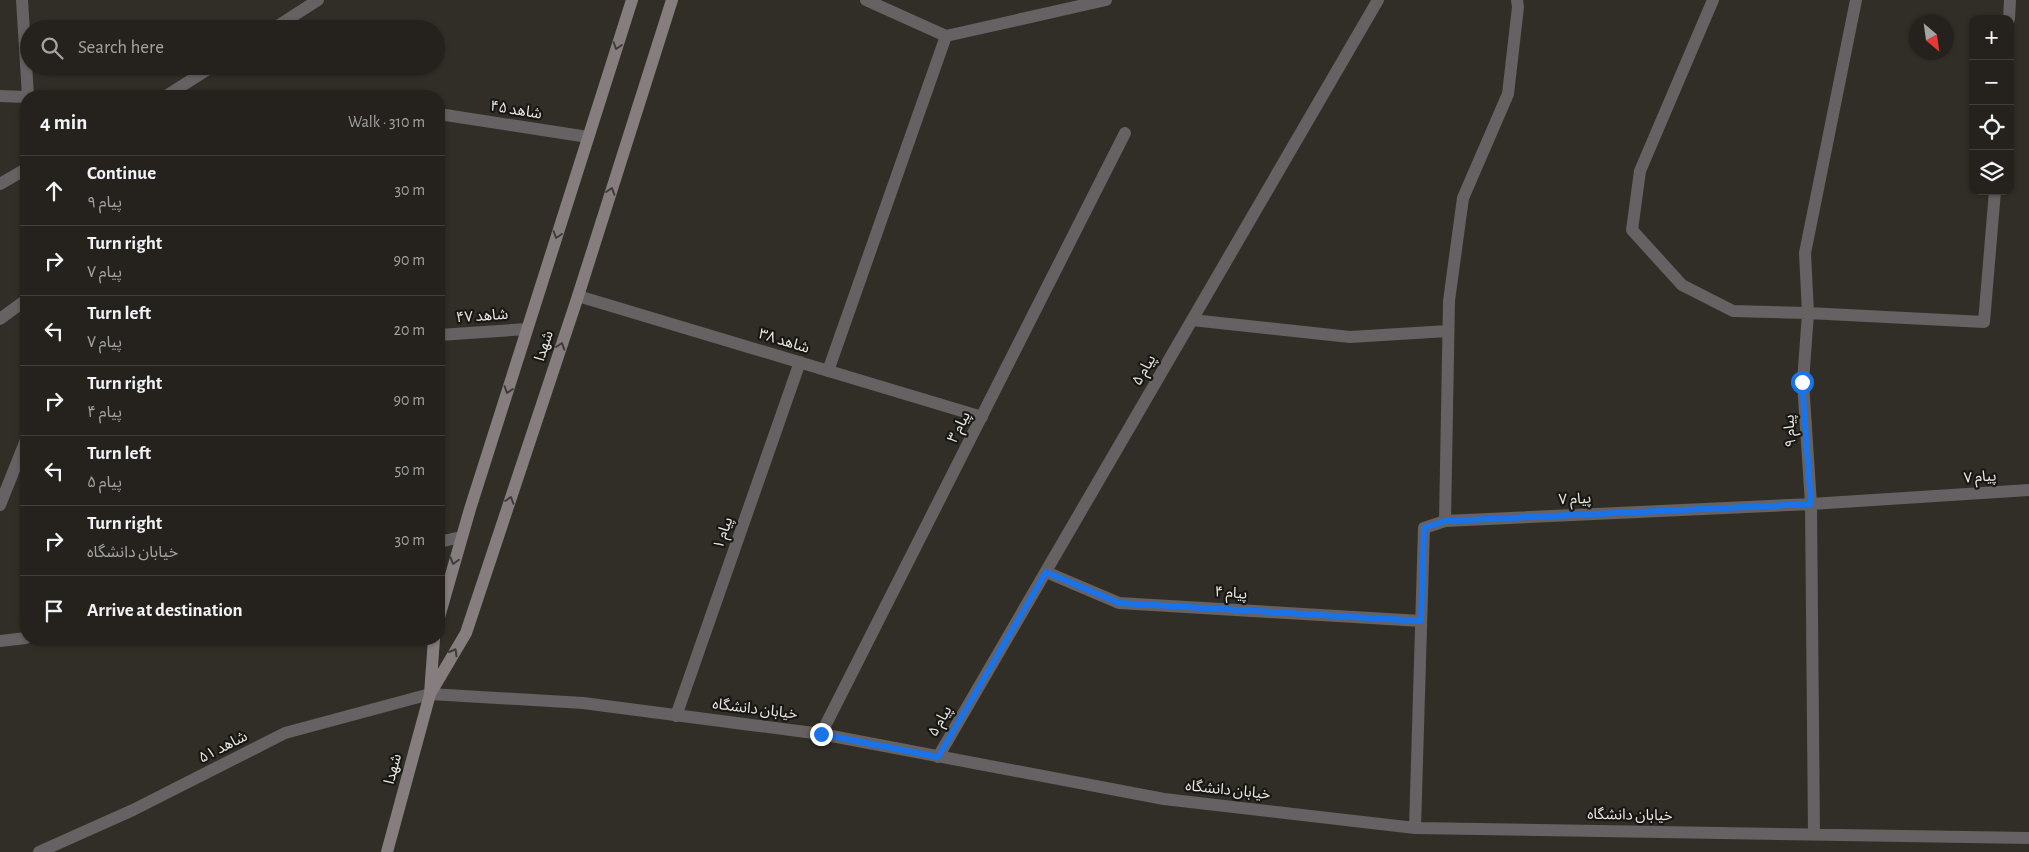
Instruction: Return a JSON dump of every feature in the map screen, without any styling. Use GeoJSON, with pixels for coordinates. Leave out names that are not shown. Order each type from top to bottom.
{"type":"FeatureCollection","features":[{"type":"Feature","properties":{"kind":"street"},"geometry":{"type":"LineString","coordinates":[[22,0],[23,20]]}},
{"type":"Feature","properties":{"kind":"street"},"geometry":{"type":"LineString","coordinates":[[286,20],[318,0]]}},
{"type":"Feature","properties":{"kind":"street","name":"شهدا"},"geometry":{"type":"LineString","coordinates":[[445,595],[461,538],[632,0]]}},
{"type":"Feature","properties":{"kind":"street","name":"شهدا"},"geometry":{"type":"LineString","coordinates":[[430,694],[466,633],[578,296],[672,0]]}},
{"type":"Feature","properties":{"kind":"street"},"geometry":{"type":"LineString","coordinates":[[866,0],[946,36],[1106,0]]}},
{"type":"Feature","properties":{"kind":"street","name":"پیام ۵"},"geometry":{"type":"LineString","coordinates":[[938,757],[1378,0]]}},
{"type":"Feature","properties":{"kind":"street"},"geometry":{"type":"LineString","coordinates":[[1445,521],[1449,301],[1463,198],[1508,94],[1518,7],[1517,0]]}},
{"type":"Feature","properties":{"kind":"street"},"geometry":{"type":"LineString","coordinates":[[1713,0],[1640,171],[1632,230],[1682,285],[1733,311],[1984,322],[1995,195]]}},
{"type":"Feature","properties":{"kind":"street","name":"پیام ۹"},"geometry":{"type":"LineString","coordinates":[[1814,835],[1811,504],[1802,382],[1808,313],[1805,253],[1856,0]]}},
{"type":"Feature","properties":{"kind":"street"},"geometry":{"type":"LineString","coordinates":[[2009,15],[2010,0]]}},
{"type":"Feature","properties":{"kind":"street"},"geometry":{"type":"LineString","coordinates":[[828,371],[946,36]]}},
{"type":"Feature","properties":{"kind":"street"},"geometry":{"type":"LineString","coordinates":[[26,75],[27,90]]}},
{"type":"Feature","properties":{"kind":"street"},"geometry":{"type":"LineString","coordinates":[[175,90],[199,75]]}},
{"type":"Feature","properties":{"kind":"street"},"geometry":{"type":"LineString","coordinates":[[0,96],[20,97]]}},
{"type":"Feature","properties":{"kind":"street","name":"شاهد ۴۵"},"geometry":{"type":"LineString","coordinates":[[445,115],[588,137]]}},
{"type":"Feature","properties":{"kind":"street","name":"پیام ۳"},"geometry":{"type":"LineString","coordinates":[[821,734],[1125,133]]}},
{"type":"Feature","properties":{"kind":"street"},"geometry":{"type":"LineString","coordinates":[[0,184],[20,172]]}},
{"type":"Feature","properties":{"kind":"street","name":"شاهد ۳۸"},"geometry":{"type":"LineString","coordinates":[[578,296],[982,417]]}},
{"type":"Feature","properties":{"kind":"street"},"geometry":{"type":"LineString","coordinates":[[0,319],[20,304]]}},
{"type":"Feature","properties":{"kind":"street"},"geometry":{"type":"LineString","coordinates":[[1192,320],[1350,337],[1448,331]]}},
{"type":"Feature","properties":{"kind":"street","name":"شاهد ۴۷"},"geometry":{"type":"LineString","coordinates":[[445,335],[527,330]]}},
{"type":"Feature","properties":{"kind":"street","name":"پیام ۱"},"geometry":{"type":"LineString","coordinates":[[676,716],[800,362]]}},
{"type":"Feature","properties":{"kind":"street"},"geometry":{"type":"LineString","coordinates":[[0,505],[20,455]]}},
{"type":"Feature","properties":{"kind":"street","name":"پیام ۷"},"geometry":{"type":"LineString","coordinates":[[1415,828],[1424,528],[1445,521],[1811,504],[2029,490]]}},
{"type":"Feature","properties":{"kind":"street"},"geometry":{"type":"LineString","coordinates":[[445,541],[461,538]]}},
{"type":"Feature","properties":{"kind":"street","name":"پیام ۴"},"geometry":{"type":"LineString","coordinates":[[1046,572],[1119,603],[1421,621]]}},
{"type":"Feature","properties":{"kind":"street"},"geometry":{"type":"LineString","coordinates":[[0,640],[20,638]]}},
{"type":"Feature","properties":{"kind":"street","name":"شهدا"},"geometry":{"type":"LineString","coordinates":[[387,852],[430,694],[434,645]]}},
{"type":"Feature","properties":{"kind":"street","name":"خیابان دانشگاه"},"geometry":{"type":"LineString","coordinates":[[430,694],[583,703],[821,734],[1164,799],[1415,828],[2029,838]]}},
{"type":"Feature","properties":{"kind":"street","name":"شاهد ۵۱"},"geometry":{"type":"LineString","coordinates":[[39,852],[133,810],[285,733],[430,694]]}},
{"type":"Feature","properties":{"kind":"route"},"geometry":{"type":"LineString","coordinates":[[821,734],[938,757],[1046,572],[1119,603],[1421,621],[1424,528],[1445,521],[1811,504],[1802,382]]}}]}
